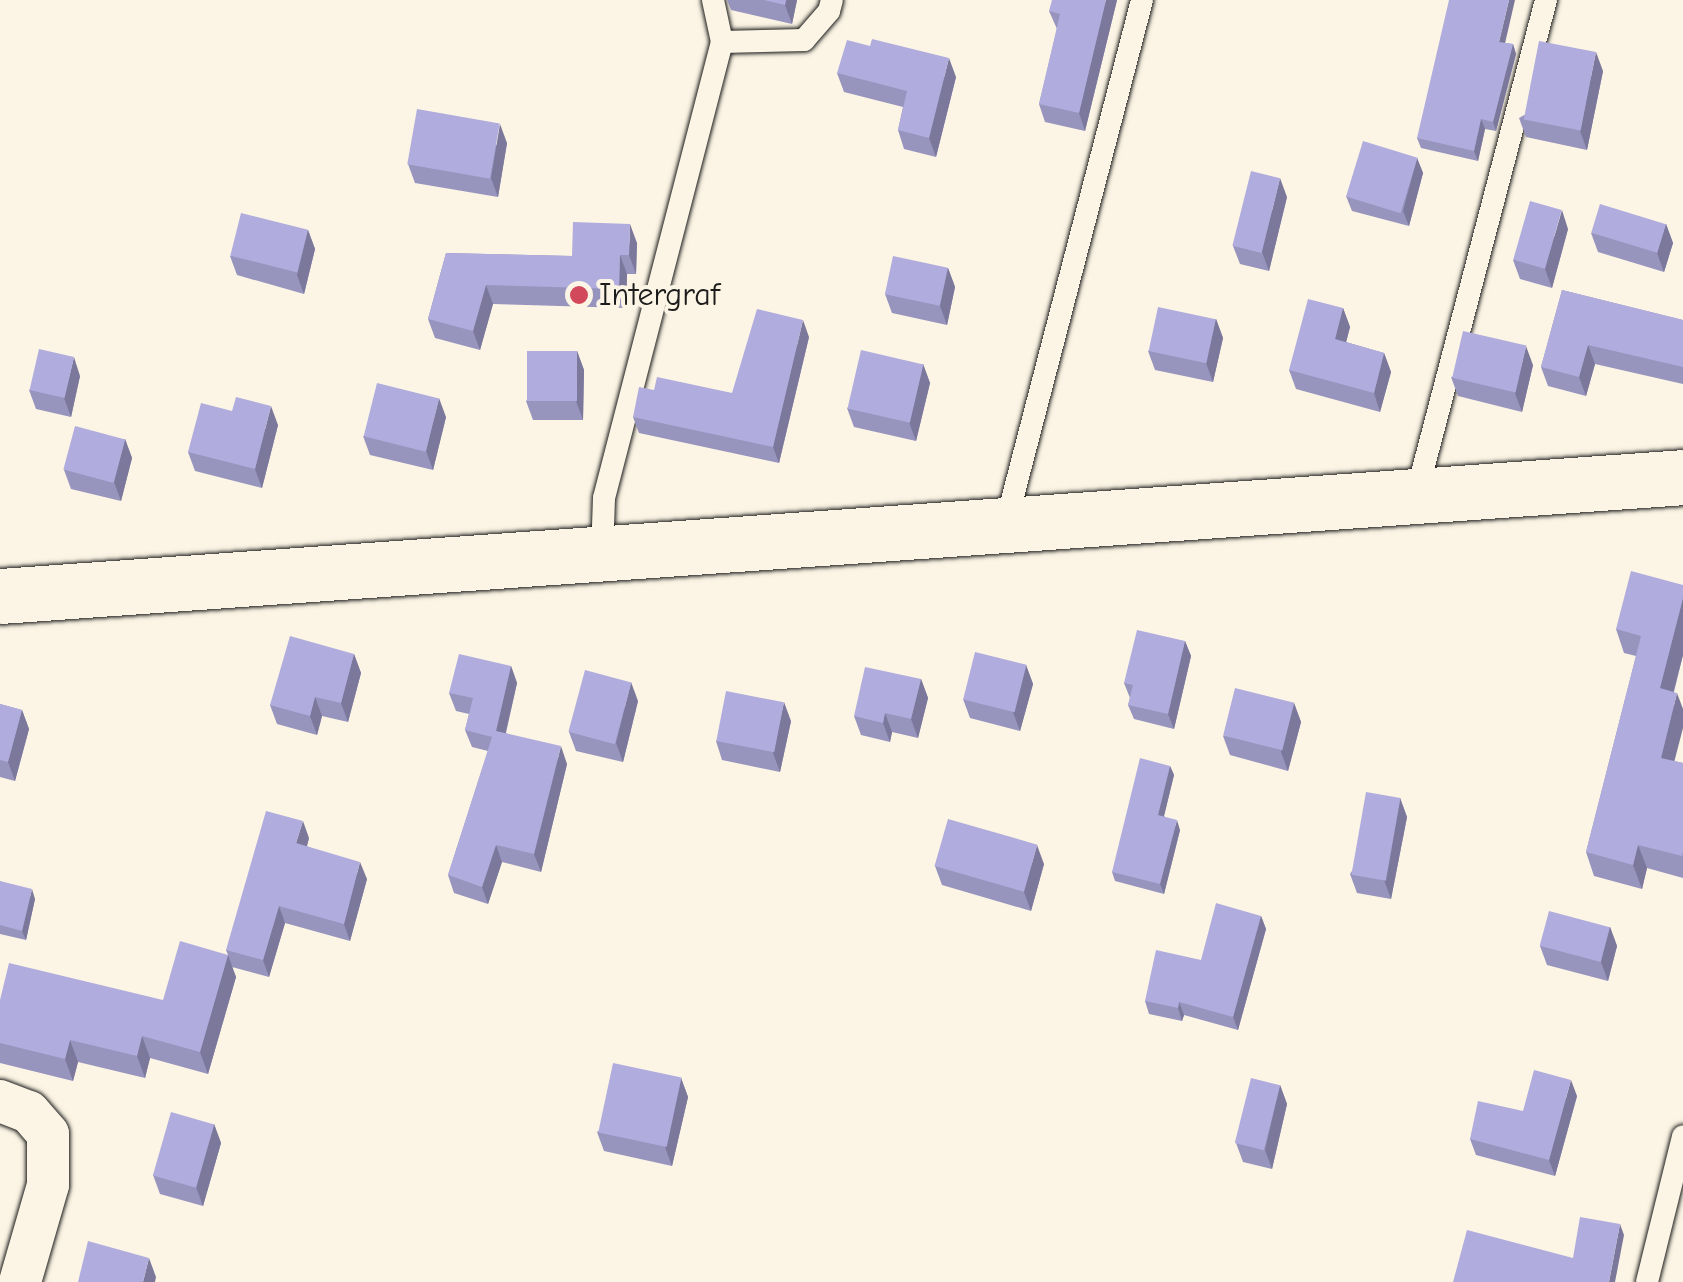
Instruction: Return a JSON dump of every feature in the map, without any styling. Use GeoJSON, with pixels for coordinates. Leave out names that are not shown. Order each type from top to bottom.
{"type":"FeatureCollection","features":[{"type":"Feature","properties":{"kind":"street"},"geometry":{"type":"LineString","coordinates":[[0,596],[1683,477]]}},
{"type":"Feature","properties":{"kind":"street"},"geometry":{"type":"LineString","coordinates":[[0,1101],[29,1112],[48,1134],[48,1185],[20,1282]]}},
{"type":"Feature","properties":{"kind":"lane"},"geometry":{"type":"LineString","coordinates":[[602,555],[604,498],[722,42],[713,0]]}},
{"type":"Feature","properties":{"kind":"lane"},"geometry":{"type":"LineString","coordinates":[[722,42],[804,40],[829,10],[832,0]]}},
{"type":"Feature","properties":{"kind":"lane"},"geometry":{"type":"LineString","coordinates":[[1006,523],[1142,0]]}},
{"type":"Feature","properties":{"kind":"lane"},"geometry":{"type":"LineString","coordinates":[[1416,496],[1546,0]]}},
{"type":"Feature","properties":{"kind":"lane"},"geometry":{"type":"LineString","coordinates":[[1647,1282],[1683,1136]]}},
{"type":"Feature","properties":{"kind":"building"},"geometry":{"type":"Polygon","coordinates":[[[1052,0],[1106,0],[1079,113],[1039,104],[1060,14],[1049,11],[1052,0]]]}},
{"type":"Feature","properties":{"kind":"building"},"geometry":{"type":"Polygon","coordinates":[[[1449,0],[1509,0],[1499,42],[1513,44],[1493,122],[1481,119],[1474,151],[1417,138],[1449,0]]]}},
{"type":"Feature","properties":{"kind":"building"},"geometry":{"type":"Polygon","coordinates":[[[872,39],[949,58],[929,138],[898,130],[907,91],[837,73],[847,40],[870,46],[872,39]]]}},
{"type":"Feature","properties":{"kind":"building"},"geometry":{"type":"Polygon","coordinates":[[[1539,41],[1596,52],[1581,131],[1524,120],[1539,41]]]}},
{"type":"Feature","properties":{"kind":"building"},"geometry":{"type":"Polygon","coordinates":[[[417,109],[500,124],[490,179],[407,164],[417,109]]]}},
{"type":"Feature","properties":{"kind":"building"},"geometry":{"type":"Polygon","coordinates":[[[1363,141],[1418,158],[1401,213],[1346,196],[1363,141]]]}},
{"type":"Feature","properties":{"kind":"building"},"geometry":{"type":"Polygon","coordinates":[[[1251,171],[1280,178],[1261,253],[1232,246],[1251,171]]]}},
{"type":"Feature","properties":{"kind":"building"},"geometry":{"type":"Polygon","coordinates":[[[1530,201],[1562,210],[1545,269],[1513,260],[1530,201]]]}},
{"type":"Feature","properties":{"kind":"building"},"geometry":{"type":"Polygon","coordinates":[[[1600,204],[1666,224],[1657,253],[1591,233],[1600,204]]]}},
{"type":"Feature","properties":{"kind":"building"},"geometry":{"type":"Polygon","coordinates":[[[241,213],[308,230],[297,272],[230,256],[241,213]]]}},
{"type":"Feature","properties":{"kind":"building"},"geometry":{"type":"Polygon","coordinates":[[[573,222],[630,224],[629,255],[620,255],[619,289],[486,285],[473,331],[428,319],[446,253],[572,256],[573,222]]]}},
{"type":"Feature","properties":{"kind":"building"},"geometry":{"type":"Polygon","coordinates":[[[893,256],[948,268],[940,306],[885,294],[893,256]]]}},
{"type":"Feature","properties":{"kind":"building"},"geometry":{"type":"Polygon","coordinates":[[[1562,290],[1683,320],[1683,367],[1588,345],[1579,377],[1541,367],[1562,290]]]}},
{"type":"Feature","properties":{"kind":"building"},"geometry":{"type":"Polygon","coordinates":[[[1308,299],[1343,308],[1335,339],[1384,353],[1374,393],[1289,370],[1308,299]]]}},
{"type":"Feature","properties":{"kind":"building"},"geometry":{"type":"Polygon","coordinates":[[[1158,307],[1216,319],[1206,363],[1149,351],[1158,307]]]}},
{"type":"Feature","properties":{"kind":"building"},"geometry":{"type":"Polygon","coordinates":[[[757,309],[803,320],[773,447],[633,417],[639,387],[654,390],[657,377],[732,393],[757,309]]]}},
{"type":"Feature","properties":{"kind":"building"},"geometry":{"type":"Polygon","coordinates":[[[1463,331],[1526,346],[1516,392],[1452,378],[1463,331]]]}},
{"type":"Feature","properties":{"kind":"building"},"geometry":{"type":"Polygon","coordinates":[[[39,349],[74,357],[65,398],[30,390],[39,349]]]}},
{"type":"Feature","properties":{"kind":"building"},"geometry":{"type":"Polygon","coordinates":[[[861,350],[923,364],[910,423],[848,408],[861,350]]]}},
{"type":"Feature","properties":{"kind":"building"},"geometry":{"type":"Polygon","coordinates":[[[527,351],[577,351],[577,401],[527,401],[527,351]]]}},
{"type":"Feature","properties":{"kind":"building"},"geometry":{"type":"Polygon","coordinates":[[[377,383],[439,398],[426,452],[364,436],[377,383]]]}},
{"type":"Feature","properties":{"kind":"building"},"geometry":{"type":"Polygon","coordinates":[[[236,397],[271,406],[255,469],[188,452],[201,403],[232,411],[236,397]]]}},
{"type":"Feature","properties":{"kind":"building"},"geometry":{"type":"Polygon","coordinates":[[[75,426],[125,439],[114,483],[63,469],[75,426]]]}},
{"type":"Feature","properties":{"kind":"building"},"geometry":{"type":"Polygon","coordinates":[[[1631,571],[1683,585],[1660,688],[1677,693],[1661,758],[1683,763],[1683,852],[1682,856],[1638,845],[1633,865],[1586,852],[1641,636],[1616,629],[1631,571]]]}},
{"type":"Feature","properties":{"kind":"building"},"geometry":{"type":"Polygon","coordinates":[[[1137,630],[1185,641],[1168,714],[1128,705],[1133,685],[1124,683],[1137,630]]]}},
{"type":"Feature","properties":{"kind":"building"},"geometry":{"type":"Polygon","coordinates":[[[290,636],[354,654],[341,703],[315,697],[310,716],[270,705],[290,636]]]}},
{"type":"Feature","properties":{"kind":"building"},"geometry":{"type":"Polygon","coordinates":[[[975,652],[1026,665],[1015,712],[963,700],[975,652]]]}},
{"type":"Feature","properties":{"kind":"building"},"geometry":{"type":"Polygon","coordinates":[[[459,654],[511,666],[496,731],[561,746],[534,854],[496,845],[482,887],[448,875],[492,737],[465,730],[473,698],[449,693],[459,654]]]}},
{"type":"Feature","properties":{"kind":"building"},"geometry":{"type":"Polygon","coordinates":[[[865,667],[921,679],[911,719],[885,713],[883,723],[854,716],[865,667]]]}},
{"type":"Feature","properties":{"kind":"building"},"geometry":{"type":"Polygon","coordinates":[[[585,670],[631,682],[615,744],[568,732],[585,670]]]}},
{"type":"Feature","properties":{"kind":"building"},"geometry":{"type":"Polygon","coordinates":[[[1235,688],[1294,703],[1282,750],[1223,736],[1235,688]]]}},
{"type":"Feature","properties":{"kind":"building"},"geometry":{"type":"Polygon","coordinates":[[[726,691],[784,702],[774,752],[716,741],[726,691]]]}},
{"type":"Feature","properties":{"kind":"building"},"geometry":{"type":"Polygon","coordinates":[[[0,704],[22,710],[8,762],[0,760],[0,704]]]}},
{"type":"Feature","properties":{"kind":"building"},"geometry":{"type":"Polygon","coordinates":[[[1140,758],[1170,766],[1158,815],[1177,820],[1160,884],[1112,872],[1140,758]]]}},
{"type":"Feature","properties":{"kind":"building"},"geometry":{"type":"Polygon","coordinates":[[[1366,792],[1400,798],[1386,881],[1351,875],[1366,792]]]}},
{"type":"Feature","properties":{"kind":"building"},"geometry":{"type":"Polygon","coordinates":[[[266,811],[303,821],[296,843],[360,862],[344,924],[279,906],[263,960],[226,950],[266,811]]]}},
{"type":"Feature","properties":{"kind":"building"},"geometry":{"type":"Polygon","coordinates":[[[948,819],[1037,845],[1024,892],[934,866],[948,819]]]}},
{"type":"Feature","properties":{"kind":"building"},"geometry":{"type":"Polygon","coordinates":[[[0,881],[32,889],[22,931],[0,925],[0,881]]]}},
{"type":"Feature","properties":{"kind":"building"},"geometry":{"type":"Polygon","coordinates":[[[1216,903],[1261,916],[1233,1017],[1179,1002],[1178,1008],[1145,1001],[1156,950],[1201,960],[1216,903]]]}},
{"type":"Feature","properties":{"kind":"building"},"geometry":{"type":"Polygon","coordinates":[[[1549,911],[1610,927],[1601,962],[1540,946],[1549,911]]]}},
{"type":"Feature","properties":{"kind":"building"},"geometry":{"type":"Polygon","coordinates":[[[180,941],[228,955],[200,1052],[142,1036],[137,1056],[70,1040],[65,1059],[0,1043],[0,1000],[9,963],[163,1000],[180,941]]]}},
{"type":"Feature","properties":{"kind":"building"},"geometry":{"type":"Polygon","coordinates":[[[613,1063],[681,1078],[667,1147],[598,1132],[613,1063]]]}},
{"type":"Feature","properties":{"kind":"building"},"geometry":{"type":"Polygon","coordinates":[[[1534,1070],[1571,1080],[1549,1160],[1470,1139],[1478,1101],[1523,1111],[1534,1070]]]}},
{"type":"Feature","properties":{"kind":"building"},"geometry":{"type":"Polygon","coordinates":[[[1251,1078],[1280,1085],[1264,1150],[1235,1143],[1251,1078]]]}},
{"type":"Feature","properties":{"kind":"building"},"geometry":{"type":"Polygon","coordinates":[[[171,1112],[214,1124],[196,1188],[153,1175],[171,1112]]]}},
{"type":"Feature","properties":{"kind":"building"},"geometry":{"type":"Polygon","coordinates":[[[1580,1217],[1620,1224],[1609,1282],[1453,1282],[1467,1230],[1573,1258],[1580,1217]]]}},
{"type":"Feature","properties":{"kind":"building"},"geometry":{"type":"Polygon","coordinates":[[[88,1241],[149,1258],[143,1282],[78,1282],[88,1241]]]}},
{"type":"Feature","properties":{"kind":"place","name":"Intergraf"},"geometry":{"type":"Point","coordinates":[579,295]}}]}
